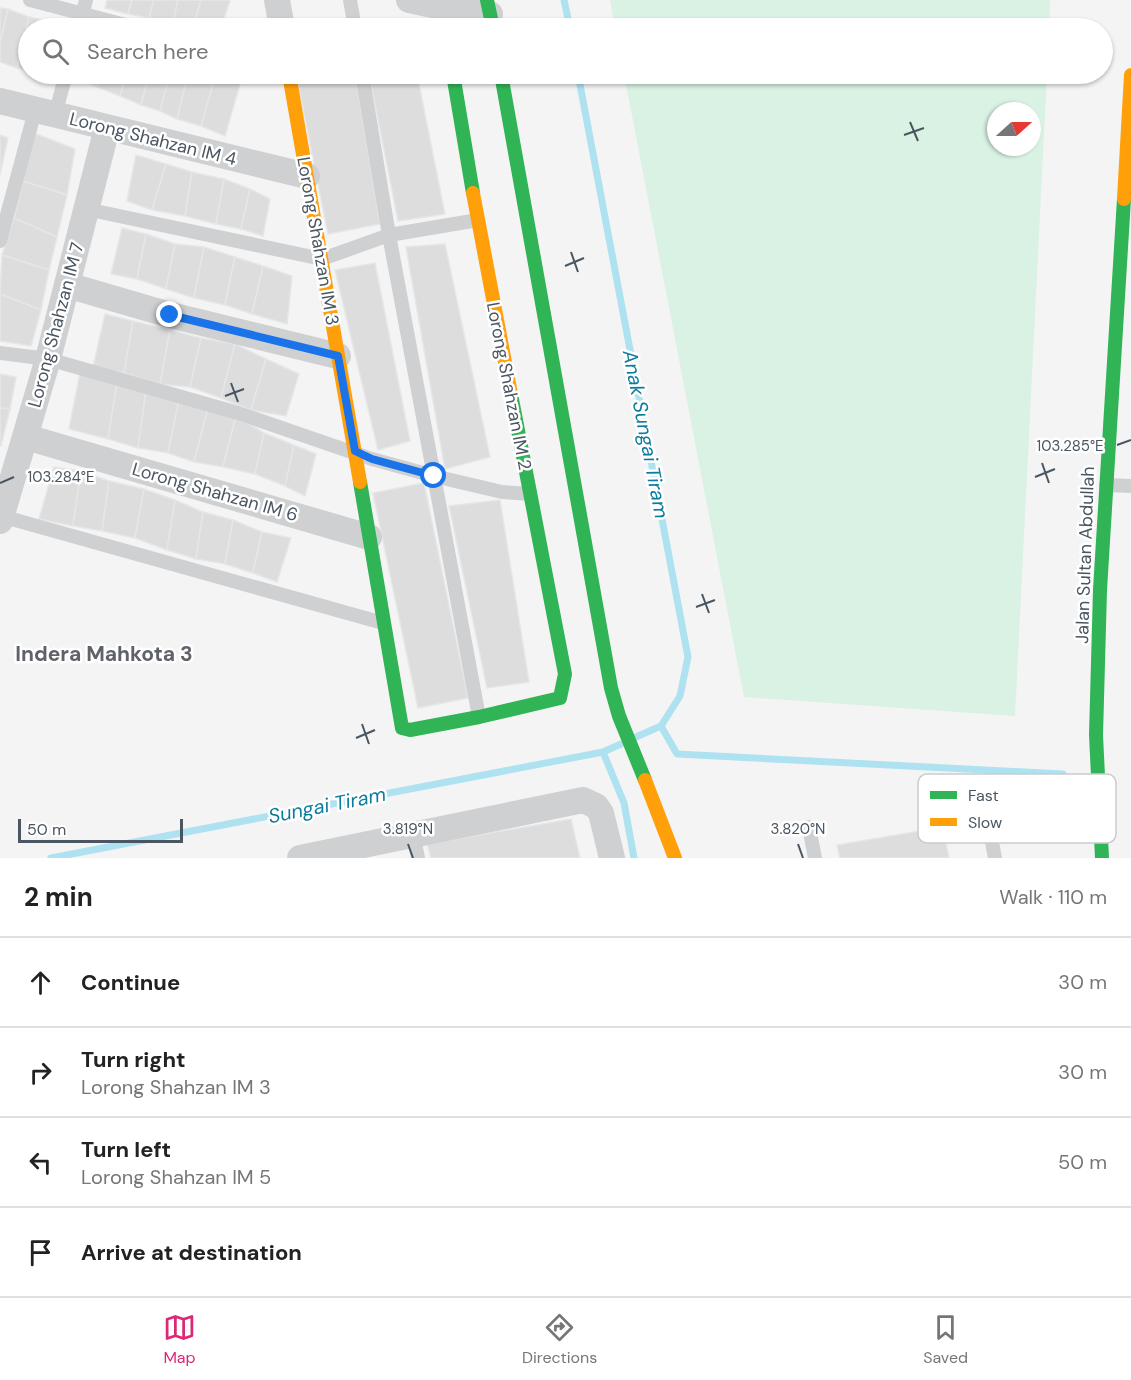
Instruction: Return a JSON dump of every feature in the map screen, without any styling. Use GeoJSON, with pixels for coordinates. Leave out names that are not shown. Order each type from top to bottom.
{"type":"FeatureCollection","features":[{"type":"Feature","properties":{"kind":"street"},"geometry":{"type":"LineString","coordinates":[[277,0],[280,18]]}},
{"type":"Feature","properties":{"kind":"street"},"geometry":{"type":"LineString","coordinates":[[409,0],[444,18],[490,14]]}},
{"type":"Feature","properties":{"kind":"street","name":"Jalan Sultan Abdullah"},"geometry":{"type":"LineString","coordinates":[[1098,774],[1096,735],[1105,485],[1131,75]]}},
{"type":"Feature","properties":{"kind":"street","name":"Lorong Shahzan IM 3"},"geometry":{"type":"LineString","coordinates":[[292,84],[402,728],[410,730],[479,717]]}},
{"type":"Feature","properties":{"kind":"street","name":"Lorong Shahzan IM 2"},"geometry":{"type":"LineString","coordinates":[[455,84],[477,220],[565,674],[560,698],[479,717]]}},
{"type":"Feature","properties":{"kind":"street"},"geometry":{"type":"LineString","coordinates":[[503,84],[612,688],[622,724],[674,854]]}},
{"type":"Feature","properties":{"kind":"street","name":"Lorong Shahzan IM 4"},"geometry":{"type":"LineString","coordinates":[[0,101],[307,176]]}},
{"type":"Feature","properties":{"kind":"street","name":"Lorong Shahzan IM 7"},"geometry":{"type":"LineString","coordinates":[[1,519],[48,359],[107,128]]}},
{"type":"Feature","properties":{"kind":"street"},"geometry":{"type":"LineString","coordinates":[[67,285],[170,315],[338,356]]}},
{"type":"Feature","properties":{"kind":"street","name":"Lorong Shahzan IM 6"},"geometry":{"type":"LineString","coordinates":[[26,436],[369,537]]}},
{"type":"Feature","properties":{"kind":"street"},"geometry":{"type":"LineString","coordinates":[[300,858],[416,846],[583,800],[596,806],[601,813],[612,858]]}},
{"type":"Feature","properties":{"kind":"street","name":"Jalan Sultan Abdullah"},"geometry":{"type":"LineString","coordinates":[[1101,843],[1102,858]]}},
{"type":"Feature","properties":{"kind":"lane"},"geometry":{"type":"LineString","coordinates":[[30,0],[98,18]]}},
{"type":"Feature","properties":{"kind":"lane"},"geometry":{"type":"LineString","coordinates":[[81,18],[86,0]]}},
{"type":"Feature","properties":{"kind":"lane"},"geometry":{"type":"LineString","coordinates":[[350,0],[353,18]]}},
{"type":"Feature","properties":{"kind":"lane"},"geometry":{"type":"LineString","coordinates":[[0,241],[45,113],[61,84]]}},
{"type":"Feature","properties":{"kind":"lane"},"geometry":{"type":"LineString","coordinates":[[364,84],[389,235],[479,717]]}},
{"type":"Feature","properties":{"kind":"lane"},"geometry":{"type":"LineString","coordinates":[[86,208],[322,259],[389,235],[477,220]]}},
{"type":"Feature","properties":{"kind":"lane"},"geometry":{"type":"LineString","coordinates":[[0,353],[48,359],[238,413],[355,451],[372,459],[434,476],[502,492],[530,494]]}},
{"type":"Feature","properties":{"kind":"lane"},"geometry":{"type":"LineString","coordinates":[[1105,485],[1131,486]]}},
{"type":"Feature","properties":{"kind":"lane"},"geometry":{"type":"LineString","coordinates":[[1,519],[385,624]]}},
{"type":"Feature","properties":{"kind":"lane"},"geometry":{"type":"LineString","coordinates":[[809,827],[815,858]]}},
{"type":"Feature","properties":{"kind":"lane"},"geometry":{"type":"LineString","coordinates":[[992,843],[995,858]]}},
{"type":"Feature","properties":{"kind":"green space"},"geometry":{"type":"Polygon","coordinates":[[[610,0],[1050,0],[1049,18],[613,18],[610,0]]]}},
{"type":"Feature","properties":{"kind":"green space"},"geometry":{"type":"Polygon","coordinates":[[[626,84],[1047,84],[1015,716],[744,697],[626,84]]]}},
{"type":"Feature","properties":{"kind":"building"},"geometry":{"type":"Polygon","coordinates":[[[107,0],[132,0],[128,14],[105,8],[107,0]]]}},
{"type":"Feature","properties":{"kind":"building"},"geometry":{"type":"Polygon","coordinates":[[[132,0],[154,0],[149,18],[128,14],[132,0]]]}},
{"type":"Feature","properties":{"kind":"building"},"geometry":{"type":"Polygon","coordinates":[[[154,0],[178,0],[174,18],[149,18],[154,0]]]}},
{"type":"Feature","properties":{"kind":"building"},"geometry":{"type":"Polygon","coordinates":[[[178,0],[201,0],[196,18],[174,18],[178,0]]]}},
{"type":"Feature","properties":{"kind":"building"},"geometry":{"type":"Polygon","coordinates":[[[201,0],[230,0],[224,18],[196,18],[201,0]]]}},
{"type":"Feature","properties":{"kind":"building"},"geometry":{"type":"Polygon","coordinates":[[[0,8],[8,9],[0,43],[0,8]]]}},
{"type":"Feature","properties":{"kind":"building"},"geometry":{"type":"Polygon","coordinates":[[[8,9],[29,17],[18,18],[17,68],[0,62],[0,43],[8,9]]]}},
{"type":"Feature","properties":{"kind":"building"},"geometry":{"type":"Polygon","coordinates":[[[98,84],[124,84],[120,96],[97,87],[98,84]]]}},
{"type":"Feature","properties":{"kind":"building"},"geometry":{"type":"Polygon","coordinates":[[[124,84],[146,84],[141,105],[120,96],[124,84]]]}},
{"type":"Feature","properties":{"kind":"building"},"geometry":{"type":"Polygon","coordinates":[[[146,84],[167,84],[160,111],[141,105],[146,84]]]}},
{"type":"Feature","properties":{"kind":"building"},"geometry":{"type":"Polygon","coordinates":[[[167,84],[186,84],[177,119],[160,111],[167,84]]]}},
{"type":"Feature","properties":{"kind":"building"},"geometry":{"type":"Polygon","coordinates":[[[186,84],[213,84],[201,126],[177,119],[186,84]]]}},
{"type":"Feature","properties":{"kind":"building"},"geometry":{"type":"Polygon","coordinates":[[[213,84],[240,84],[225,136],[201,126],[213,84]]]}},
{"type":"Feature","properties":{"kind":"building"},"geometry":{"type":"Polygon","coordinates":[[[298,84],[357,84],[380,224],[328,234],[298,84]]]}},
{"type":"Feature","properties":{"kind":"building"},"geometry":{"type":"Polygon","coordinates":[[[371,84],[419,84],[445,214],[398,221],[371,84]]]}},
{"type":"Feature","properties":{"kind":"building"},"geometry":{"type":"Polygon","coordinates":[[[34,133],[75,149],[67,195],[23,181],[34,133]]]}},
{"type":"Feature","properties":{"kind":"building"},"geometry":{"type":"Polygon","coordinates":[[[0,135],[8,138],[0,175],[0,135]]]}},
{"type":"Feature","properties":{"kind":"building"},"geometry":{"type":"Polygon","coordinates":[[[136,155],[166,164],[152,210],[127,201],[136,155]]]}},
{"type":"Feature","properties":{"kind":"building"},"geometry":{"type":"Polygon","coordinates":[[[166,164],[192,172],[185,216],[152,210],[166,164]]]}},
{"type":"Feature","properties":{"kind":"building"},"geometry":{"type":"Polygon","coordinates":[[[192,172],[224,179],[216,224],[185,216],[192,172]]]}},
{"type":"Feature","properties":{"kind":"building"},"geometry":{"type":"Polygon","coordinates":[[[224,179],[250,189],[241,229],[216,224],[224,179]]]}},
{"type":"Feature","properties":{"kind":"building"},"geometry":{"type":"Polygon","coordinates":[[[23,181],[67,195],[57,237],[14,218],[23,181]]]}},
{"type":"Feature","properties":{"kind":"building"},"geometry":{"type":"Polygon","coordinates":[[[250,189],[270,199],[263,236],[241,229],[250,189]]]}},
{"type":"Feature","properties":{"kind":"building"},"geometry":{"type":"Polygon","coordinates":[[[14,218],[57,237],[49,270],[2,255],[14,218]]]}},
{"type":"Feature","properties":{"kind":"building"},"geometry":{"type":"Polygon","coordinates":[[[122,228],[146,234],[137,279],[111,274],[122,228]]]}},
{"type":"Feature","properties":{"kind":"building"},"geometry":{"type":"Polygon","coordinates":[[[146,234],[175,244],[166,289],[137,279],[146,234]]]}},
{"type":"Feature","properties":{"kind":"building"},"geometry":{"type":"Polygon","coordinates":[[[175,244],[204,247],[194,298],[166,289],[175,244]]]}},
{"type":"Feature","properties":{"kind":"building"},"geometry":{"type":"Polygon","coordinates":[[[445,244],[490,457],[445,469],[406,247],[445,244]]]}},
{"type":"Feature","properties":{"kind":"building"},"geometry":{"type":"Polygon","coordinates":[[[204,247],[235,257],[225,305],[194,298],[204,247]]]}},
{"type":"Feature","properties":{"kind":"building"},"geometry":{"type":"Polygon","coordinates":[[[2,255],[49,270],[41,310],[0,294],[2,255]]]}},
{"type":"Feature","properties":{"kind":"building"},"geometry":{"type":"Polygon","coordinates":[[[235,257],[263,266],[252,314],[225,305],[235,257]]]}},
{"type":"Feature","properties":{"kind":"building"},"geometry":{"type":"Polygon","coordinates":[[[375,263],[410,441],[378,450],[335,270],[375,263]]]}},
{"type":"Feature","properties":{"kind":"building"},"geometry":{"type":"Polygon","coordinates":[[[263,266],[292,276],[287,324],[252,314],[263,266]]]}},
{"type":"Feature","properties":{"kind":"building"},"geometry":{"type":"Polygon","coordinates":[[[0,294],[41,310],[31,346],[0,341],[0,294]]]}},
{"type":"Feature","properties":{"kind":"building"},"geometry":{"type":"Polygon","coordinates":[[[105,314],[133,321],[124,373],[93,367],[105,314]]]}},
{"type":"Feature","properties":{"kind":"building"},"geometry":{"type":"Polygon","coordinates":[[[133,321],[170,330],[160,384],[124,373],[133,321]]]}},
{"type":"Feature","properties":{"kind":"building"},"geometry":{"type":"Polygon","coordinates":[[[170,330],[201,338],[190,387],[160,384],[170,330]]]}},
{"type":"Feature","properties":{"kind":"building"},"geometry":{"type":"Polygon","coordinates":[[[201,338],[235,344],[221,398],[190,387],[201,338]]]}},
{"type":"Feature","properties":{"kind":"building"},"geometry":{"type":"Polygon","coordinates":[[[235,344],[266,359],[251,410],[221,398],[235,344]]]}},
{"type":"Feature","properties":{"kind":"building"},"geometry":{"type":"Polygon","coordinates":[[[266,359],[299,374],[286,416],[251,410],[266,359]]]}},
{"type":"Feature","properties":{"kind":"building"},"geometry":{"type":"Polygon","coordinates":[[[80,373],[117,383],[108,439],[69,429],[80,373]]]}},
{"type":"Feature","properties":{"kind":"building"},"geometry":{"type":"Polygon","coordinates":[[[0,374],[16,377],[10,409],[0,408],[0,374]]]}},
{"type":"Feature","properties":{"kind":"building"},"geometry":{"type":"Polygon","coordinates":[[[117,383],[146,391],[138,448],[108,439],[117,383]]]}},
{"type":"Feature","properties":{"kind":"building"},"geometry":{"type":"Polygon","coordinates":[[[146,391],[179,400],[168,453],[138,448],[146,391]]]}},
{"type":"Feature","properties":{"kind":"building"},"geometry":{"type":"Polygon","coordinates":[[[179,400],[208,408],[194,462],[168,453],[179,400]]]}},
{"type":"Feature","properties":{"kind":"building"},"geometry":{"type":"Polygon","coordinates":[[[0,408],[10,409],[1,446],[0,446],[0,408]]]}},
{"type":"Feature","properties":{"kind":"building"},"geometry":{"type":"Polygon","coordinates":[[[208,408],[236,416],[223,467],[194,462],[208,408]]]}},
{"type":"Feature","properties":{"kind":"building"},"geometry":{"type":"Polygon","coordinates":[[[236,416],[264,433],[255,474],[223,467],[236,416]]]}},
{"type":"Feature","properties":{"kind":"building"},"geometry":{"type":"Polygon","coordinates":[[[264,433],[294,445],[285,486],[255,474],[264,433]]]}},
{"type":"Feature","properties":{"kind":"building"},"geometry":{"type":"Polygon","coordinates":[[[294,445],[316,454],[305,496],[285,486],[294,445]]]}},
{"type":"Feature","properties":{"kind":"building"},"geometry":{"type":"Polygon","coordinates":[[[54,467],[81,471],[73,526],[39,519],[54,467]]]}},
{"type":"Feature","properties":{"kind":"building"},"geometry":{"type":"Polygon","coordinates":[[[81,471],[109,481],[102,531],[73,526],[81,471]]]}},
{"type":"Feature","properties":{"kind":"building"},"geometry":{"type":"Polygon","coordinates":[[[109,481],[144,489],[135,538],[102,531],[109,481]]]}},
{"type":"Feature","properties":{"kind":"building"},"geometry":{"type":"Polygon","coordinates":[[[424,483],[468,698],[418,708],[373,493],[424,483]]]}},
{"type":"Feature","properties":{"kind":"building"},"geometry":{"type":"Polygon","coordinates":[[[144,489],[175,500],[167,550],[135,538],[144,489]]]}},
{"type":"Feature","properties":{"kind":"building"},"geometry":{"type":"Polygon","coordinates":[[[175,500],[203,512],[196,559],[167,550],[175,500]]]}},
{"type":"Feature","properties":{"kind":"building"},"geometry":{"type":"Polygon","coordinates":[[[500,500],[529,682],[487,688],[449,506],[500,500]]]}},
{"type":"Feature","properties":{"kind":"building"},"geometry":{"type":"Polygon","coordinates":[[[203,512],[233,520],[225,564],[196,559],[203,512]]]}},
{"type":"Feature","properties":{"kind":"building"},"geometry":{"type":"Polygon","coordinates":[[[233,520],[262,532],[253,573],[225,564],[233,520]]]}},
{"type":"Feature","properties":{"kind":"building"},"geometry":{"type":"Polygon","coordinates":[[[262,532],[291,538],[277,582],[253,573],[262,532]]]}},
{"type":"Feature","properties":{"kind":"building"},"geometry":{"type":"Polygon","coordinates":[[[571,819],[580,858],[431,858],[427,844],[571,819]]]}},
{"type":"Feature","properties":{"kind":"building"},"geometry":{"type":"Polygon","coordinates":[[[918,831],[918,843],[946,843],[949,858],[840,858],[837,845],[918,831]]]}},
{"type":"Feature","properties":{"kind":"waterway","name":"Anak Sungai Tiram"},"geometry":{"type":"LineString","coordinates":[[564,0],[568,18]]}},
{"type":"Feature","properties":{"kind":"waterway","name":"Anak Sungai Tiram"},"geometry":{"type":"LineString","coordinates":[[580,84],[688,657],[680,696],[661,726],[636,737]]}},
{"type":"Feature","properties":{"kind":"waterway"},"geometry":{"type":"LineString","coordinates":[[661,726],[677,754],[1063,774]]}},
{"type":"Feature","properties":{"kind":"waterway","name":"Sungai Tiram"},"geometry":{"type":"LineString","coordinates":[[51,858],[603,752],[621,744]]}},
{"type":"Feature","properties":{"kind":"waterway"},"geometry":{"type":"LineString","coordinates":[[603,752],[624,803],[634,858]]}},
{"type":"Feature","properties":{"kind":"traffic: fast"},"geometry":{"type":"LineString","coordinates":[[487,0],[491,18]]}},
{"type":"Feature","properties":{"kind":"traffic: fast"},"geometry":{"type":"LineString","coordinates":[[455,84],[473,193]]}},
{"type":"Feature","properties":{"kind":"traffic: fast"},"geometry":{"type":"LineString","coordinates":[[503,84],[611,688],[619,716],[645,780]]}},
{"type":"Feature","properties":{"kind":"traffic: fast"},"geometry":{"type":"LineString","coordinates":[[1098,774],[1096,735],[1100,590],[1124,199]]}},
{"type":"Feature","properties":{"kind":"traffic: fast"},"geometry":{"type":"LineString","coordinates":[[360,482],[402,728],[410,730],[479,717],[560,698],[565,674],[511,394]]}},
{"type":"Feature","properties":{"kind":"traffic: fast"},"geometry":{"type":"LineString","coordinates":[[1101,843],[1102,858]]}},
{"type":"Feature","properties":{"kind":"traffic: slow"},"geometry":{"type":"LineString","coordinates":[[1124,199],[1131,75]]}},
{"type":"Feature","properties":{"kind":"traffic: slow"},"geometry":{"type":"LineString","coordinates":[[291,84],[360,482]]}},
{"type":"Feature","properties":{"kind":"traffic: slow"},"geometry":{"type":"LineString","coordinates":[[473,193],[511,394]]}},
{"type":"Feature","properties":{"kind":"traffic: slow"},"geometry":{"type":"LineString","coordinates":[[645,780],[675,858]]}},
{"type":"Feature","properties":{"kind":"district","name":"Indera Mahkota 3"},"geometry":{"type":"Point","coordinates":[104,654]}},
{"type":"Feature","properties":{"kind":"route"},"geometry":{"type":"LineString","coordinates":[[170,315],[338,356],[355,451],[372,459],[434,476]]}}]}
